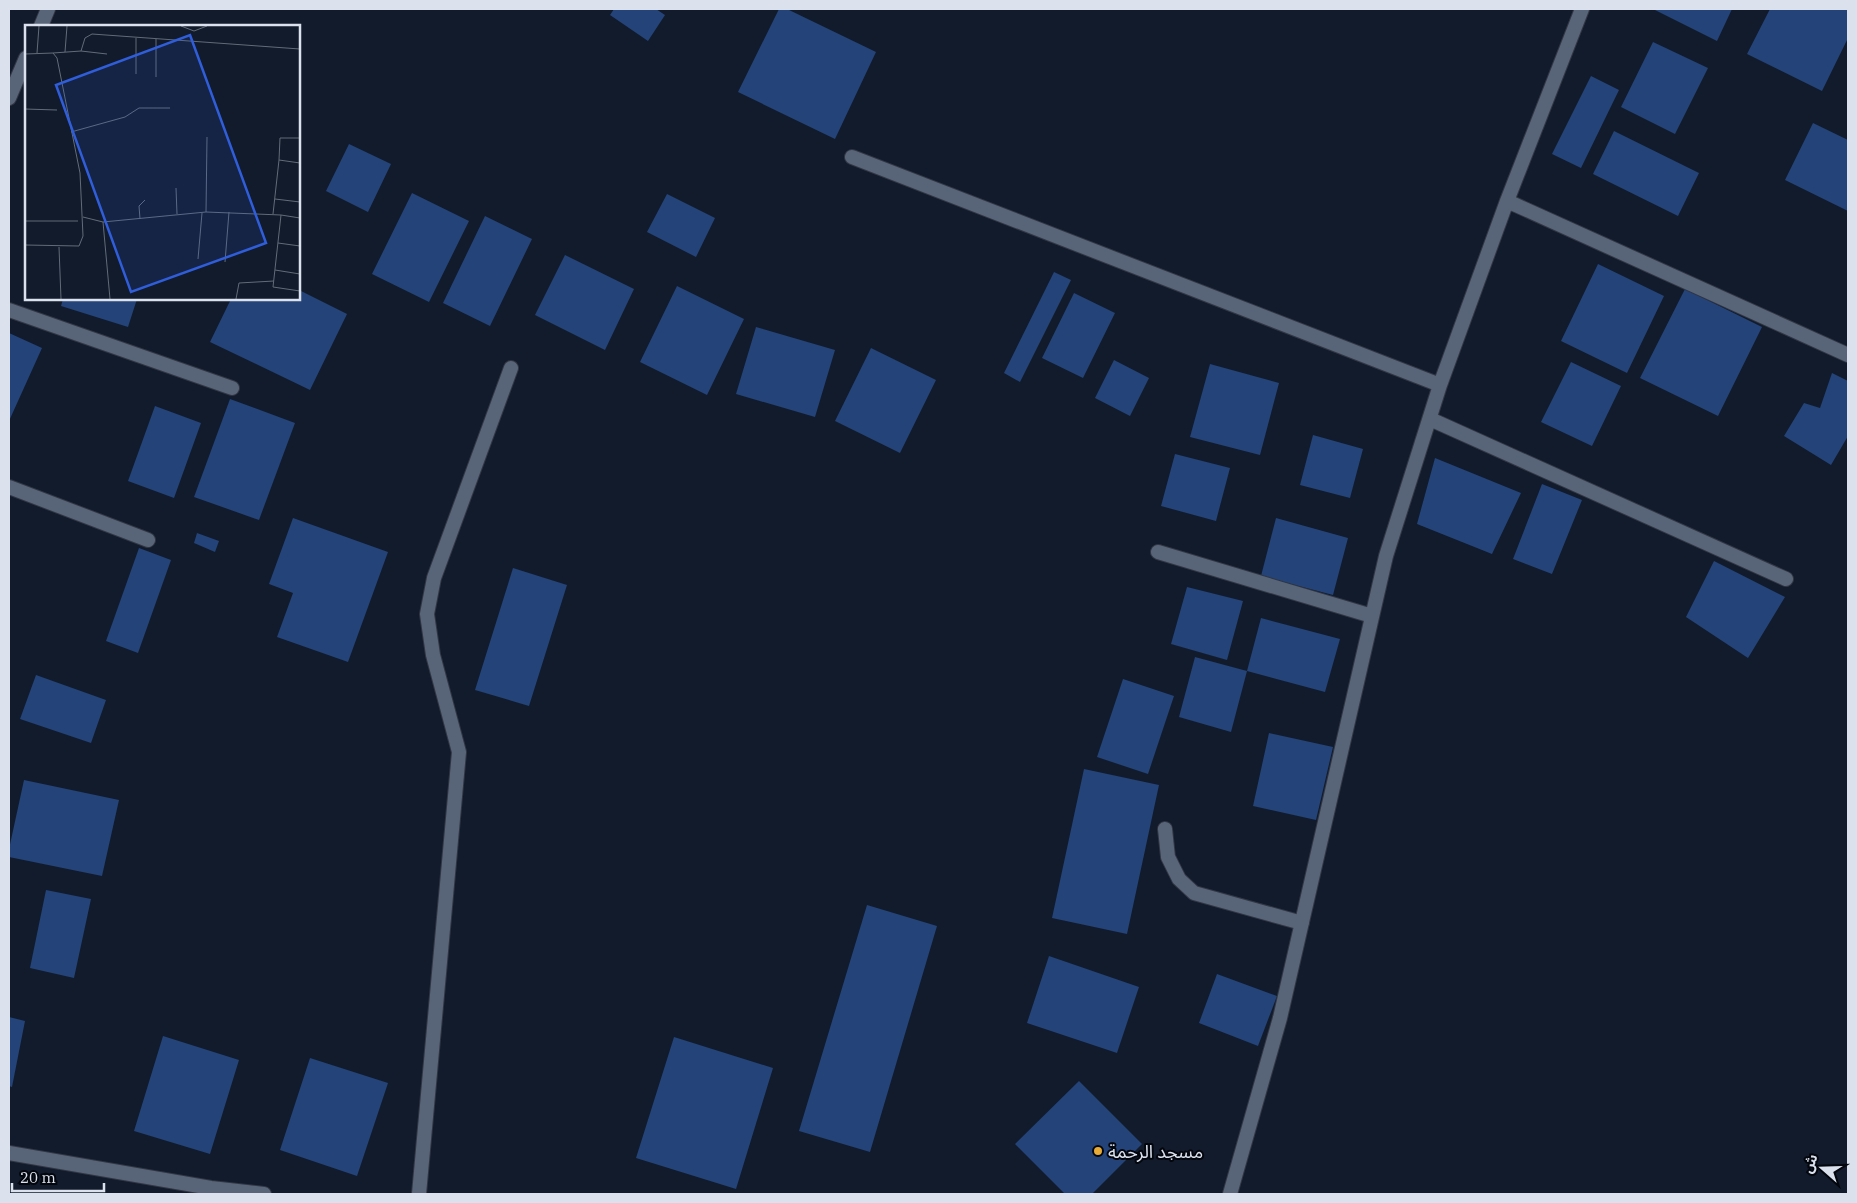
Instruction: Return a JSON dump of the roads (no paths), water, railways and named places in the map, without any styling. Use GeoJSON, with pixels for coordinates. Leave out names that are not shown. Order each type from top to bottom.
{"type":"FeatureCollection","features":[{"type":"Feature","properties":{"kind":"street"},"geometry":{"type":"LineString","coordinates":[[41,25],[48,9]]}},
{"type":"Feature","properties":{"kind":"street"},"geometry":{"type":"LineString","coordinates":[[1230,1194],[1280,1018],[1386,556],[1440,385],[1507,201],[1582,9]]}},
{"type":"Feature","properties":{"kind":"street"},"geometry":{"type":"LineString","coordinates":[[9,98],[25,60]]}},
{"type":"Feature","properties":{"kind":"street"},"geometry":{"type":"LineString","coordinates":[[852,157],[1440,385]]}},
{"type":"Feature","properties":{"kind":"street"},"geometry":{"type":"LineString","coordinates":[[1507,201],[1848,355]]}},
{"type":"Feature","properties":{"kind":"street"},"geometry":{"type":"LineString","coordinates":[[9,310],[232,388]]}},
{"type":"Feature","properties":{"kind":"street"},"geometry":{"type":"LineString","coordinates":[[419,1194],[459,752],[433,655],[427,614],[434,578],[511,368]]}},
{"type":"Feature","properties":{"kind":"street"},"geometry":{"type":"LineString","coordinates":[[1430,419],[1786,579]]}},
{"type":"Feature","properties":{"kind":"street"},"geometry":{"type":"LineString","coordinates":[[9,487],[148,540]]}},
{"type":"Feature","properties":{"kind":"street"},"geometry":{"type":"LineString","coordinates":[[1158,552],[1372,616]]}},
{"type":"Feature","properties":{"kind":"street"},"geometry":{"type":"LineString","coordinates":[[1165,829],[1168,857],[1179,879],[1194,893],[1302,923]]}},
{"type":"Feature","properties":{"kind":"street"},"geometry":{"type":"LineString","coordinates":[[9,1153],[211,1188],[264,1194]]}},
{"type":"Feature","properties":{"kind":"place","name":"مسجد الرحمة"},"geometry":{"type":"Point","coordinates":[1098,1151]}}]}
